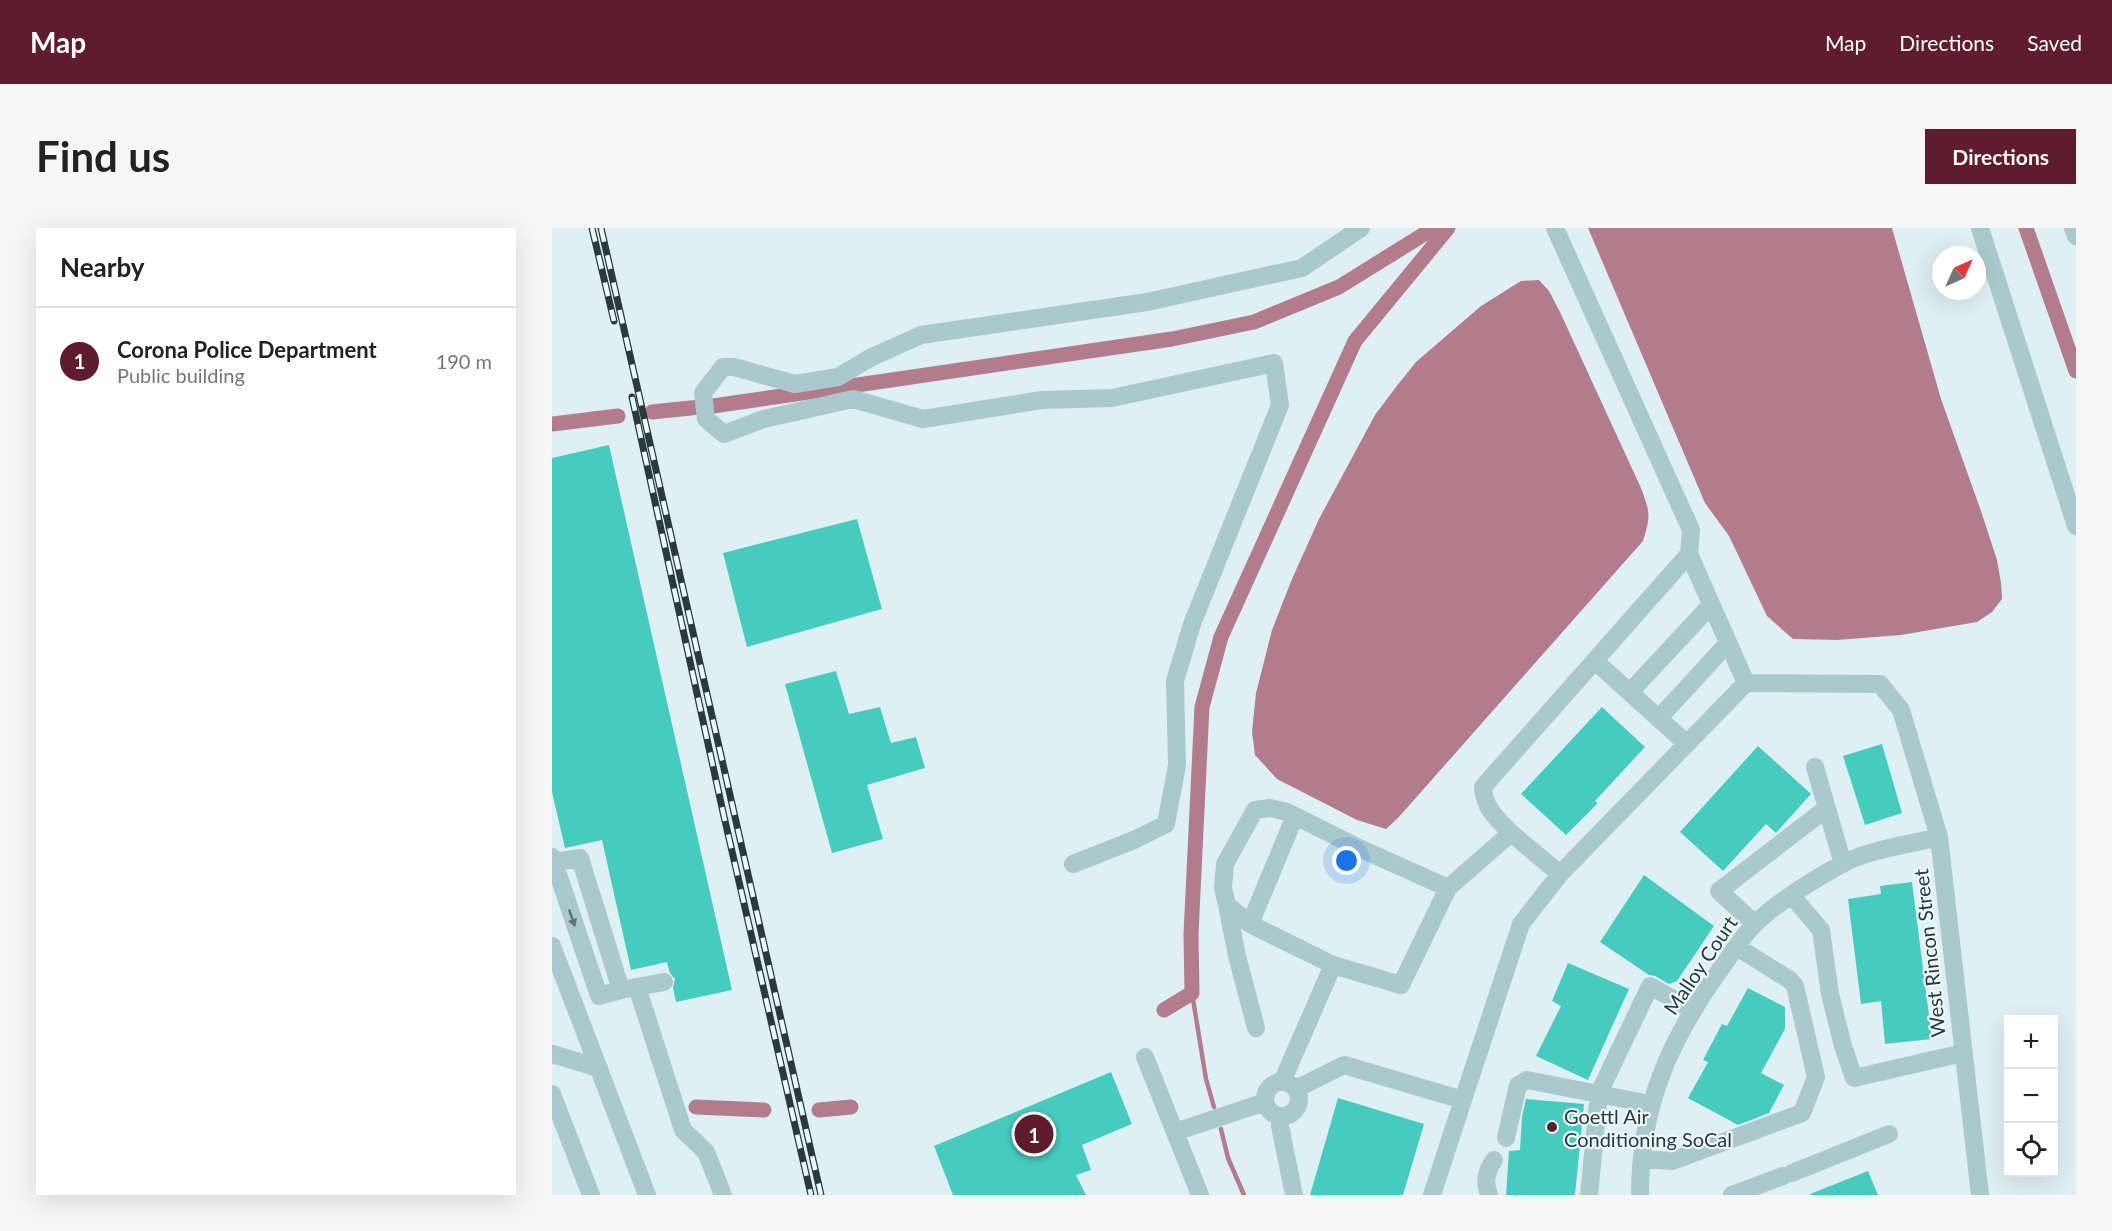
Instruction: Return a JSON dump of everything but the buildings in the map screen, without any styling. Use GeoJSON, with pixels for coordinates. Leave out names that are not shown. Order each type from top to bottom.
{"type":"FeatureCollection","features":[{"type":"Feature","properties":{"kind":"street"},"geometry":{"type":"LineString","coordinates":[[1073,864],[1134,840],[1166,824],[1177,765],[1175,681],[1192,624],[1280,405],[1274,363],[1112,398],[1042,400],[923,419],[853,399],[764,419],[724,434],[706,419],[703,393],[723,367],[734,367],[795,384],[838,377],[870,358],[921,335],[1147,302],[1302,268],[1361,228]]}},
{"type":"Feature","properties":{"kind":"street"},"geometry":{"type":"LineString","coordinates":[[1432,1195],[1521,924],[1560,874],[1746,683],[1689,554],[1691,530],[1555,228]]}},
{"type":"Feature","properties":{"kind":"street"},"geometry":{"type":"LineString","coordinates":[[1980,228],[2076,526]]}},
{"type":"Feature","properties":{"kind":"street"},"geometry":{"type":"LineString","coordinates":[[2073,228],[2076,236]]}},
{"type":"Feature","properties":{"kind":"street"},"geometry":{"type":"LineString","coordinates":[[1560,874],[1511,833],[1488,806],[1484,799],[1483,787],[1689,554]]}},
{"type":"Feature","properties":{"kind":"street"},"geometry":{"type":"LineString","coordinates":[[1630,692],[1711,605]]}},
{"type":"Feature","properties":{"kind":"street"},"geometry":{"type":"LineString","coordinates":[[1659,718],[1728,643]]}},
{"type":"Feature","properties":{"kind":"street"},"geometry":{"type":"LineString","coordinates":[[1595,661],[1687,744]]}},
{"type":"Feature","properties":{"kind":"street","name":"West Rincon Street"},"geometry":{"type":"LineString","coordinates":[[1746,683],[1880,684],[1901,710],[1939,837],[1980,1195]]}},
{"type":"Feature","properties":{"kind":"street"},"geometry":{"type":"LineString","coordinates":[[1815,766],[1843,864]]}},
{"type":"Feature","properties":{"kind":"street"},"geometry":{"type":"LineString","coordinates":[[1256,1028],[1237,956],[1223,888],[1225,864],[1255,810],[1270,808],[1295,816],[1448,888]]}},
{"type":"Feature","properties":{"kind":"street"},"geometry":{"type":"LineString","coordinates":[[1755,924],[1719,891],[1827,808]]}},
{"type":"Feature","properties":{"kind":"street"},"geometry":{"type":"LineString","coordinates":[[1250,924],[1295,816]]}},
{"type":"Feature","properties":{"kind":"street"},"geometry":{"type":"LineString","coordinates":[[1227,905],[1250,924],[1333,965],[1401,986],[1448,888],[1511,833]]}},
{"type":"Feature","properties":{"kind":"street","name":"Malloy Court"},"geometry":{"type":"LineString","coordinates":[[1640,1195],[1645,1131],[1657,1082],[1693,1010],[1755,924],[1791,895],[1843,864],[1863,855],[1939,837]]}},
{"type":"Feature","properties":{"kind":"street"},"geometry":{"type":"LineString","coordinates":[[664,982],[626,986],[599,996],[552,860],[580,858],[626,986],[683,1130],[706,1152],[723,1195]]}},
{"type":"Feature","properties":{"kind":"street"},"geometry":{"type":"LineString","coordinates":[[1791,895],[1821,930],[1830,994],[1854,1078],[1963,1053]]}},
{"type":"Feature","properties":{"kind":"street"},"geometry":{"type":"LineString","coordinates":[[552,946],[647,1195]]}},
{"type":"Feature","properties":{"kind":"street"},"geometry":{"type":"LineString","coordinates":[[1642,1159],[1672,1161],[1802,1113],[1816,1077],[1796,986],[1783,975],[1737,947]]}},
{"type":"Feature","properties":{"kind":"street"},"geometry":{"type":"LineString","coordinates":[[1289,1086],[1333,965]]}},
{"type":"Feature","properties":{"kind":"street"},"geometry":{"type":"LineString","coordinates":[[1589,1195],[1599,1093],[1650,986],[1693,1010]]}},
{"type":"Feature","properties":{"kind":"street"},"geometry":{"type":"LineString","coordinates":[[552,1054],[599,1068]]}},
{"type":"Feature","properties":{"kind":"street"},"geometry":{"type":"LineString","coordinates":[[1145,1057],[1200,1195]]}},
{"type":"Feature","properties":{"kind":"street"},"geometry":{"type":"LineString","coordinates":[[1289,1086],[1299,1100],[1292,1114],[1281,1116],[1271,1112],[1265,1102],[1271,1086],[1289,1086],[1344,1065],[1463,1100]]}},
{"type":"Feature","properties":{"kind":"street"},"geometry":{"type":"LineString","coordinates":[[1506,1138],[1518,1085],[1527,1080],[1650,1104]]}},
{"type":"Feature","properties":{"kind":"street"},"geometry":{"type":"LineString","coordinates":[[552,1094],[557,1122],[591,1195]]}},
{"type":"Feature","properties":{"kind":"street"},"geometry":{"type":"LineString","coordinates":[[1175,1132],[1265,1102]]}},
{"type":"Feature","properties":{"kind":"street"},"geometry":{"type":"LineString","coordinates":[[1281,1116],[1280,1126],[1294,1195]]}},
{"type":"Feature","properties":{"kind":"street"},"geometry":{"type":"LineString","coordinates":[[1732,1195],[1889,1134]]}},
{"type":"Feature","properties":{"kind":"street"},"geometry":{"type":"LineString","coordinates":[[1489,1195],[1485,1185],[1488,1169],[1494,1161]]}},
{"type":"Feature","properties":{"kind":"shaded area"},"geometry":{"type":"Polygon","coordinates":[[[1588,228],[1892,228],[1941,399],[1997,560],[2002,599],[1992,612],[1977,622],[1901,635],[1837,640],[1793,639],[1767,616],[1729,536],[1705,503],[1588,228]]]}},
{"type":"Feature","properties":{"kind":"shaded area"},"geometry":{"type":"Polygon","coordinates":[[[1539,280],[1549,291],[1560,312],[1641,488],[1648,514],[1646,533],[1643,541],[1386,829],[1357,820],[1277,779],[1255,755],[1252,732],[1256,693],[1272,630],[1319,519],[1375,415],[1396,387],[1416,362],[1481,306],[1521,281],[1539,280]]]}},
{"type":"Feature","properties":{"kind":"waterway"},"geometry":{"type":"LineString","coordinates":[[713,406],[1172,339],[1254,322],[1339,287],[1434,228]]}},
{"type":"Feature","properties":{"kind":"waterway"},"geometry":{"type":"LineString","coordinates":[[1164,1010],[1192,993],[1191,934],[1202,707],[1221,637],[1355,341],[1448,228]]}},
{"type":"Feature","properties":{"kind":"waterway"},"geometry":{"type":"LineString","coordinates":[[2026,228],[2076,371]]}},
{"type":"Feature","properties":{"kind":"waterway"},"geometry":{"type":"LineString","coordinates":[[652,412],[700,407]]}},
{"type":"Feature","properties":{"kind":"waterway"},"geometry":{"type":"LineString","coordinates":[[552,424],[618,416]]}},
{"type":"Feature","properties":{"kind":"waterway"},"geometry":{"type":"LineString","coordinates":[[1192,993],[1206,1079],[1214,1107]]}},
{"type":"Feature","properties":{"kind":"waterway"},"geometry":{"type":"LineString","coordinates":[[696,1107],[764,1110]]}},
{"type":"Feature","properties":{"kind":"waterway"},"geometry":{"type":"LineString","coordinates":[[819,1110],[851,1107]]}},
{"type":"Feature","properties":{"kind":"waterway"},"geometry":{"type":"LineString","coordinates":[[1221,1129],[1228,1158],[1244,1195]]}},
{"type":"Feature","properties":{"kind":"railway"},"geometry":{"type":"LineString","coordinates":[[592,228],[614,321]]}},
{"type":"Feature","properties":{"kind":"railway"},"geometry":{"type":"LineString","coordinates":[[601,228],[821,1195]]}},
{"type":"Feature","properties":{"kind":"railway"},"geometry":{"type":"LineString","coordinates":[[632,397],[723,812],[811,1195]]}},
{"type":"Feature","properties":{"kind":"place","name":"Goettl Air Conditioning SoCal"},"geometry":{"type":"Point","coordinates":[1552,1127]}},
{"type":"Feature","properties":{"kind":"place","name":"Corona Police Department"},"geometry":{"type":"Point","coordinates":[1034,1134]}}]}
